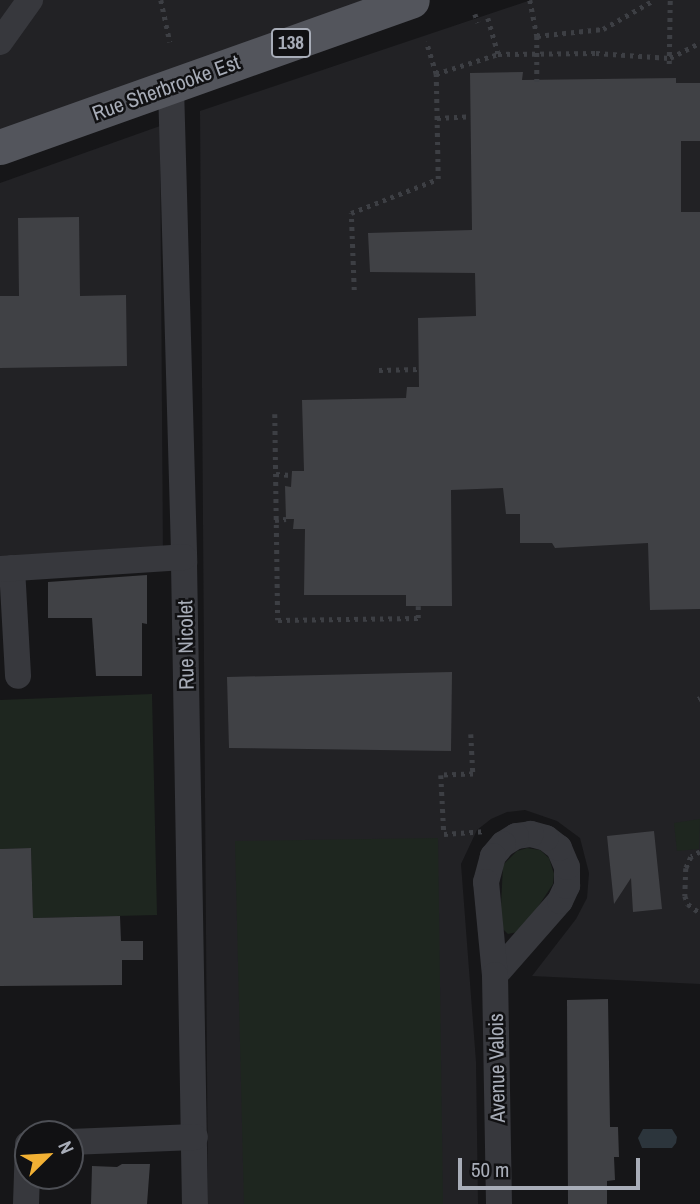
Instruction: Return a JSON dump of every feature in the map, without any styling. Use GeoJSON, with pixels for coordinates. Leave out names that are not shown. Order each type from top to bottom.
{"type":"FeatureCollection","features":[{"type":"Feature","properties":{"kind":"main road","name":"Rue Sherbrooke Est"},"geometry":{"type":"LineString","coordinates":[[0,147],[171,87],[390,3]]}},
{"type":"Feature","properties":{"kind":"street"},"geometry":{"type":"LineString","coordinates":[[0,42],[21,8],[30,0]]}},
{"type":"Feature","properties":{"kind":"street","name":"Rue Nicolet"},"geometry":{"type":"LineString","coordinates":[[171,87],[184,557],[195,1204]]}},
{"type":"Feature","properties":{"kind":"street"},"geometry":{"type":"LineString","coordinates":[[18,676],[6,568],[184,557]]}},
{"type":"Feature","properties":{"kind":"street","name":"Avenue Valois"},"geometry":{"type":"LineString","coordinates":[[495,975],[560,901],[567,886],[567,867],[558,848],[546,838],[531,834],[516,836],[493,856],[486,882],[495,975],[499,1204]]}},
{"type":"Feature","properties":{"kind":"street"},"geometry":{"type":"LineString","coordinates":[[84,1141],[195,1137]]}},
{"type":"Feature","properties":{"kind":"path"},"geometry":{"type":"LineString","coordinates":[[161,0],[170,42]]}},
{"type":"Feature","properties":{"kind":"path"},"geometry":{"type":"LineString","coordinates":[[530,0],[537,36],[537,84]]}},
{"type":"Feature","properties":{"kind":"path"},"geometry":{"type":"LineString","coordinates":[[537,36],[603,29],[654,0]]}},
{"type":"Feature","properties":{"kind":"path"},"geometry":{"type":"LineString","coordinates":[[669,61],[670,0]]}},
{"type":"Feature","properties":{"kind":"path"},"geometry":{"type":"LineString","coordinates":[[475,14],[478,22]]}},
{"type":"Feature","properties":{"kind":"path"},"geometry":{"type":"LineString","coordinates":[[488,18],[498,54]]}},
{"type":"Feature","properties":{"kind":"path"},"geometry":{"type":"LineString","coordinates":[[354,290],[351,212],[438,179],[436,74],[426,41]]}},
{"type":"Feature","properties":{"kind":"path"},"geometry":{"type":"LineString","coordinates":[[436,74],[498,54],[596,53],[669,61],[700,43]]}},
{"type":"Feature","properties":{"kind":"path"},"geometry":{"type":"LineString","coordinates":[[437,118],[471,116]]}},
{"type":"Feature","properties":{"kind":"path"},"geometry":{"type":"LineString","coordinates":[[379,370],[419,369]]}},
{"type":"Feature","properties":{"kind":"path"},"geometry":{"type":"LineString","coordinates":[[275,414],[278,620],[418,618],[418,606]]}},
{"type":"Feature","properties":{"kind":"path"},"geometry":{"type":"LineString","coordinates":[[275,474],[291,475]]}},
{"type":"Feature","properties":{"kind":"path"},"geometry":{"type":"LineString","coordinates":[[275,520],[286,519]]}},
{"type":"Feature","properties":{"kind":"path"},"geometry":{"type":"LineString","coordinates":[[471,734],[473,774],[441,775],[444,834],[487,830]]}},
{"type":"Feature","properties":{"kind":"path"},"geometry":{"type":"LineString","coordinates":[[700,852],[691,857],[686,868],[685,896],[688,904],[700,913]]}},
{"type":"Feature","properties":{"kind":"shaded area"},"geometry":{"type":"Polygon","coordinates":[[[0,0],[412,0],[0,147],[0,0]]]}},
{"type":"Feature","properties":{"kind":"shaded area"},"geometry":{"type":"Polygon","coordinates":[[[531,0],[700,0],[700,984],[532,976],[576,919],[587,898],[589,873],[580,838],[557,821],[525,810],[507,812],[491,819],[477,830],[461,864],[476,1062],[478,1204],[208,1204],[200,111],[531,0]]]}},
{"type":"Feature","properties":{"kind":"shaded area"},"geometry":{"type":"Polygon","coordinates":[[[160,126],[163,559],[0,566],[0,183],[160,126]]]}},
{"type":"Feature","properties":{"kind":"shaded area"},"geometry":{"type":"Polygon","coordinates":[[[152,694],[157,915],[33,918],[31,848],[0,849],[0,700],[152,694]]]}},
{"type":"Feature","properties":{"kind":"shaded area"},"geometry":{"type":"Polygon","coordinates":[[[700,819],[699,849],[677,851],[674,823],[700,819]]]}},
{"type":"Feature","properties":{"kind":"shaded area"},"geometry":{"type":"Polygon","coordinates":[[[438,838],[443,1204],[244,1204],[235,841],[438,838]]]}},
{"type":"Feature","properties":{"kind":"shaded area"},"geometry":{"type":"Polygon","coordinates":[[[527,848],[540,850],[549,858],[554,874],[553,884],[522,931],[508,934],[500,926],[503,865],[517,851],[527,848]]]}},
{"type":"Feature","properties":{"kind":"shaded area"},"geometry":{"type":"Polygon","coordinates":[[[643,1129],[672,1129],[677,1137],[676,1143],[672,1148],[642,1148],[638,1138],[643,1129]]]}},
{"type":"Feature","properties":{"kind":"building"},"geometry":{"type":"Polygon","coordinates":[[[523,72],[522,80],[676,78],[676,83],[700,83],[700,141],[681,141],[681,212],[700,212],[700,609],[650,610],[648,543],[555,548],[552,543],[520,543],[520,514],[506,514],[503,488],[451,490],[452,606],[406,606],[406,595],[304,595],[305,529],[293,529],[294,519],[286,519],[285,486],[291,487],[292,471],[304,471],[302,400],[406,398],[407,387],[419,387],[418,318],[476,316],[475,273],[370,272],[368,233],[472,230],[470,73],[523,72]]]}},
{"type":"Feature","properties":{"kind":"building"},"geometry":{"type":"Polygon","coordinates":[[[79,217],[80,296],[126,295],[127,366],[0,368],[0,296],[19,296],[18,218],[79,217]]]}},
{"type":"Feature","properties":{"kind":"building"},"geometry":{"type":"Polygon","coordinates":[[[147,575],[147,624],[142,623],[142,676],[96,676],[92,618],[48,618],[48,582],[147,575]]]}},
{"type":"Feature","properties":{"kind":"building"},"geometry":{"type":"Polygon","coordinates":[[[452,672],[451,751],[229,748],[227,677],[452,672]]]}},
{"type":"Feature","properties":{"kind":"building"},"geometry":{"type":"Polygon","coordinates":[[[654,831],[662,909],[633,912],[631,878],[614,904],[607,836],[654,831]]]}},
{"type":"Feature","properties":{"kind":"building"},"geometry":{"type":"Polygon","coordinates":[[[31,848],[33,918],[120,916],[121,941],[143,941],[143,960],[122,960],[122,985],[0,986],[0,849],[31,848]]]}},
{"type":"Feature","properties":{"kind":"building"},"geometry":{"type":"Polygon","coordinates":[[[608,999],[610,1127],[618,1127],[619,1157],[614,1157],[615,1180],[607,1181],[607,1204],[568,1204],[567,1000],[608,999]]]}},
{"type":"Feature","properties":{"kind":"building"},"geometry":{"type":"Polygon","coordinates":[[[122,1164],[150,1164],[147,1204],[91,1204],[92,1166],[117,1167],[122,1164]]]}}]}
